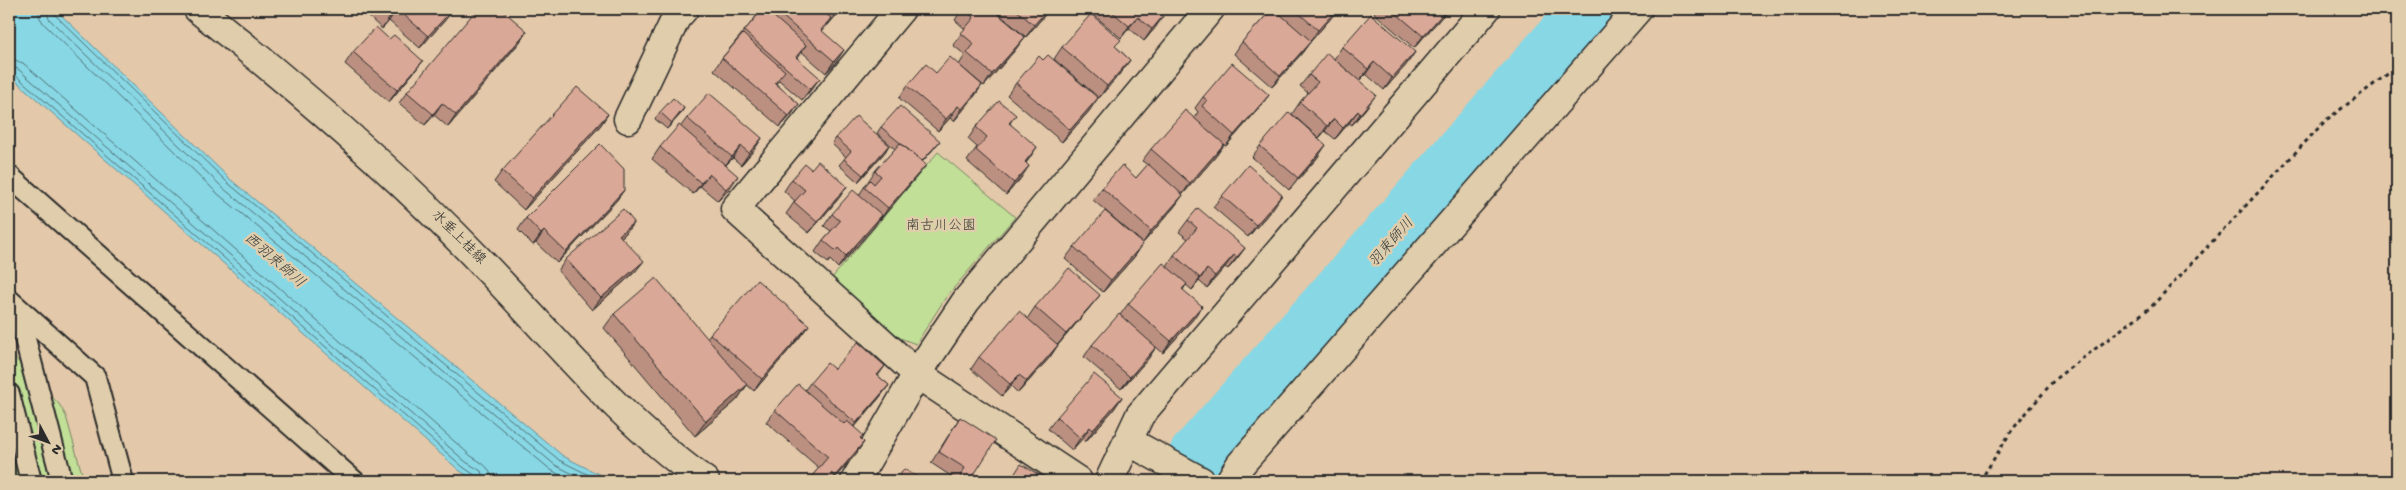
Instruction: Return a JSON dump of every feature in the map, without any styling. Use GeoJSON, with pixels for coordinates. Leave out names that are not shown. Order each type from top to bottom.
{"type":"FeatureCollection","features":[{"type":"Feature","properties":{"kind":"street","name":"水垂上桂線"},"geometry":{"type":"LineString","coordinates":[[198,9],[373,156],[473,253],[633,421],[706,481]]}},
{"type":"Feature","properties":{"kind":"street"},"geometry":{"type":"LineString","coordinates":[[628,119],[676,18],[684,9]]}},
{"type":"Feature","properties":{"kind":"street"},"geometry":{"type":"LineString","coordinates":[[901,9],[735,209],[917,374],[1078,481]]}},
{"type":"Feature","properties":{"kind":"street"},"geometry":{"type":"LineString","coordinates":[[855,481],[917,374],[966,301],[1210,9]]}},
{"type":"Feature","properties":{"kind":"street"},"geometry":{"type":"LineString","coordinates":[[1109,481],[1140,415],[1486,9]]}},
{"type":"Feature","properties":{"kind":"street"},"geometry":{"type":"LineString","coordinates":[[1230,481],[1240,465],[1638,9]]}},
{"type":"Feature","properties":{"kind":"street"},"geometry":{"type":"LineString","coordinates":[[1128,441],[1201,481]]}},
{"type":"Feature","properties":{"kind":"lane"},"geometry":{"type":"LineString","coordinates":[[9,176],[354,481]]}},
{"type":"Feature","properties":{"kind":"lane"},"geometry":{"type":"LineString","coordinates":[[13,304],[62,481]]}},
{"type":"Feature","properties":{"kind":"lane"},"geometry":{"type":"LineString","coordinates":[[13,304],[95,377],[123,481]]}},
{"type":"Feature","properties":{"kind":"lane"},"geometry":{"type":"LineString","coordinates":[[9,394],[27,481]]}},
{"type":"Feature","properties":{"kind":"path"},"geometry":{"type":"LineString","coordinates":[[1980,481],[2012,430],[2055,379],[2151,307],[2325,121],[2397,67]]}},
{"type":"Feature","properties":{"kind":"green space","name":"南古川公園"},"geometry":{"type":"Polygon","coordinates":[[[938,152],[1015,217],[946,297],[916,344],[900,338],[832,278],[938,152]]]}},
{"type":"Feature","properties":{"kind":"green space"},"geometry":{"type":"Polygon","coordinates":[[[9,352],[59,404],[66,416],[84,481],[9,481],[9,352]]]}},
{"type":"Feature","properties":{"kind":"water","name":"西羽束師川"},"geometry":{"type":"Polygon","coordinates":[[[9,9],[54,9],[57,11],[231,180],[563,456],[612,481],[476,481],[460,471],[9,75],[9,9]]]}},
{"type":"Feature","properties":{"kind":"building"},"geometry":{"type":"Polygon","coordinates":[[[381,9],[397,9],[390,17],[381,9]]]}},
{"type":"Feature","properties":{"kind":"building"},"geometry":{"type":"Polygon","coordinates":[[[397,9],[453,9],[428,36],[397,9]]]}},
{"type":"Feature","properties":{"kind":"building"},"geometry":{"type":"Polygon","coordinates":[[[477,9],[501,9],[527,31],[456,115],[442,103],[433,114],[407,92],[477,9]]]}},
{"type":"Feature","properties":{"kind":"building"},"geometry":{"type":"Polygon","coordinates":[[[763,9],[806,45],[796,57],[820,78],[810,89],[744,31],[763,9]]]}},
{"type":"Feature","properties":{"kind":"building"},"geometry":{"type":"Polygon","coordinates":[[[774,9],[820,9],[831,18],[821,30],[844,50],[834,61],[774,9]]]}},
{"type":"Feature","properties":{"kind":"building"},"geometry":{"type":"Polygon","coordinates":[[[829,9],[840,9],[835,14],[829,9]]]}},
{"type":"Feature","properties":{"kind":"building"},"geometry":{"type":"Polygon","coordinates":[[[964,9],[992,9],[1025,37],[992,74],[967,53],[974,44],[961,33],[974,18],[964,9]]]}},
{"type":"Feature","properties":{"kind":"building"},"geometry":{"type":"Polygon","coordinates":[[[1015,9],[1048,9],[1034,25],[1015,9]]]}},
{"type":"Feature","properties":{"kind":"building"},"geometry":{"type":"Polygon","coordinates":[[[1109,9],[1155,9],[1163,16],[1152,29],[1138,17],[1129,26],[1109,9]]]}},
{"type":"Feature","properties":{"kind":"building"},"geometry":{"type":"Polygon","coordinates":[[[1272,9],[1311,41],[1280,76],[1242,42],[1272,9]]]}},
{"type":"Feature","properties":{"kind":"building"},"geometry":{"type":"Polygon","coordinates":[[[1294,9],[1337,9],[1318,30],[1294,9]]]}},
{"type":"Feature","properties":{"kind":"building"},"geometry":{"type":"Polygon","coordinates":[[[1391,9],[1447,9],[1423,36],[1391,9]]]}},
{"type":"Feature","properties":{"kind":"building"},"geometry":{"type":"Polygon","coordinates":[[[1091,14],[1121,40],[1115,46],[1130,60],[1107,86],[1062,47],[1091,14]]]}},
{"type":"Feature","properties":{"kind":"building"},"geometry":{"type":"Polygon","coordinates":[[[1371,14],[1415,52],[1392,78],[1374,62],[1368,69],[1342,47],[1371,14]]]}},
{"type":"Feature","properties":{"kind":"building"},"geometry":{"type":"Polygon","coordinates":[[[376,27],[389,39],[394,35],[423,61],[397,90],[353,52],[376,27]]]}},
{"type":"Feature","properties":{"kind":"building"},"geometry":{"type":"Polygon","coordinates":[[[743,34],[785,71],[775,83],[799,104],[789,116],[722,58],[743,34]]]}},
{"type":"Feature","properties":{"kind":"building"},"geometry":{"type":"Polygon","coordinates":[[[1327,53],[1376,95],[1360,114],[1358,111],[1343,128],[1334,119],[1327,126],[1300,102],[1318,82],[1309,75],[1327,53]]]}},
{"type":"Feature","properties":{"kind":"building"},"geometry":{"type":"Polygon","coordinates":[[[1048,55],[1098,98],[1070,130],[1016,83],[1039,56],[1043,60],[1048,55]]]}},
{"type":"Feature","properties":{"kind":"building"},"geometry":{"type":"Polygon","coordinates":[[[950,57],[982,85],[962,109],[958,106],[946,119],[907,86],[926,64],[936,73],[950,57]]]}},
{"type":"Feature","properties":{"kind":"building"},"geometry":{"type":"Polygon","coordinates":[[[1232,63],[1269,95],[1234,135],[1202,106],[1207,100],[1203,97],[1232,63]]]}},
{"type":"Feature","properties":{"kind":"building"},"geometry":{"type":"Polygon","coordinates":[[[577,87],[608,114],[532,198],[502,171],[577,87]]]}},
{"type":"Feature","properties":{"kind":"building"},"geometry":{"type":"Polygon","coordinates":[[[709,93],[762,138],[749,153],[741,146],[732,157],[687,118],[709,93]]]}},
{"type":"Feature","properties":{"kind":"building"},"geometry":{"type":"Polygon","coordinates":[[[673,98],[684,108],[672,123],[660,112],[673,98]]]}},
{"type":"Feature","properties":{"kind":"building"},"geometry":{"type":"Polygon","coordinates":[[[999,101],[1016,115],[1009,123],[1037,147],[1025,162],[1029,166],[1014,183],[976,150],[987,137],[976,127],[999,101]]]}},
{"type":"Feature","properties":{"kind":"building"},"geometry":{"type":"Polygon","coordinates":[[[900,106],[940,141],[922,161],[881,127],[900,106]]]}},
{"type":"Feature","properties":{"kind":"building"},"geometry":{"type":"Polygon","coordinates":[[[1185,110],[1224,144],[1190,183],[1151,149],[1185,110]]]}},
{"type":"Feature","properties":{"kind":"building"},"geometry":{"type":"Polygon","coordinates":[[[1289,112],[1326,145],[1298,178],[1260,146],[1289,112]]]}},
{"type":"Feature","properties":{"kind":"building"},"geometry":{"type":"Polygon","coordinates":[[[856,116],[889,145],[863,175],[844,159],[851,151],[836,138],[856,116]]]}},
{"type":"Feature","properties":{"kind":"building"},"geometry":{"type":"Polygon","coordinates":[[[679,125],[738,176],[726,189],[709,174],[701,183],[660,147],[679,125]]]}},
{"type":"Feature","properties":{"kind":"building"},"geometry":{"type":"Polygon","coordinates":[[[900,143],[926,165],[888,208],[864,187],[870,180],[874,184],[881,176],[875,171],[900,143]]]}},
{"type":"Feature","properties":{"kind":"building"},"geometry":{"type":"Polygon","coordinates":[[[600,144],[624,169],[624,190],[566,252],[544,231],[541,234],[526,218],[600,144]]]}},
{"type":"Feature","properties":{"kind":"building"},"geometry":{"type":"Polygon","coordinates":[[[818,161],[847,186],[817,222],[794,202],[805,190],[792,179],[805,164],[811,169],[818,161]]]}},
{"type":"Feature","properties":{"kind":"building"},"geometry":{"type":"Polygon","coordinates":[[[1148,164],[1183,195],[1151,231],[1102,188],[1122,165],[1136,178],[1148,164]]]}},
{"type":"Feature","properties":{"kind":"building"},"geometry":{"type":"Polygon","coordinates":[[[1248,165],[1282,195],[1256,225],[1222,196],[1248,165]]]}},
{"type":"Feature","properties":{"kind":"building"},"geometry":{"type":"Polygon","coordinates":[[[853,190],[882,215],[846,256],[838,248],[836,251],[823,240],[840,221],[832,214],[853,190]]]}},
{"type":"Feature","properties":{"kind":"building"},"geometry":{"type":"Polygon","coordinates":[[[1198,208],[1245,248],[1237,257],[1234,255],[1215,276],[1207,269],[1200,278],[1174,255],[1197,228],[1188,220],[1198,208]]]}},
{"type":"Feature","properties":{"kind":"building"},"geometry":{"type":"Polygon","coordinates":[[[623,209],[634,222],[619,235],[644,261],[601,298],[566,259],[623,209]]]}},
{"type":"Feature","properties":{"kind":"building"},"geometry":{"type":"Polygon","coordinates":[[[1105,211],[1143,244],[1111,280],[1074,247],[1105,211]]]}},
{"type":"Feature","properties":{"kind":"building"},"geometry":{"type":"Polygon","coordinates":[[[1163,263],[1187,284],[1182,289],[1202,306],[1171,341],[1128,304],[1163,263]]]}},
{"type":"Feature","properties":{"kind":"building"},"geometry":{"type":"Polygon","coordinates":[[[1069,268],[1100,295],[1066,334],[1035,307],[1069,268]]]}},
{"type":"Feature","properties":{"kind":"building"},"geometry":{"type":"Polygon","coordinates":[[[656,278],[747,385],[706,421],[614,314],[656,278]]]}},
{"type":"Feature","properties":{"kind":"building"},"geometry":{"type":"Polygon","coordinates":[[[757,280],[809,325],[762,379],[710,334],[757,280]]]}},
{"type":"Feature","properties":{"kind":"building"},"geometry":{"type":"Polygon","coordinates":[[[1019,311],[1058,345],[1027,381],[1019,375],[1010,384],[979,357],[1019,311]]]}},
{"type":"Feature","properties":{"kind":"building"},"geometry":{"type":"Polygon","coordinates":[[[1119,314],[1156,347],[1130,377],[1092,345],[1119,314]]]}},
{"type":"Feature","properties":{"kind":"building"},"geometry":{"type":"Polygon","coordinates":[[[858,342],[885,366],[877,375],[889,385],[856,423],[810,383],[827,363],[834,369],[858,342]]]}},
{"type":"Feature","properties":{"kind":"building"},"geometry":{"type":"Polygon","coordinates":[[[1094,374],[1122,397],[1093,430],[1090,427],[1080,438],[1057,417],[1094,374]]]}},
{"type":"Feature","properties":{"kind":"building"},"geometry":{"type":"Polygon","coordinates":[[[798,384],[844,424],[847,421],[863,435],[860,438],[864,442],[835,476],[831,473],[824,481],[818,481],[812,476],[828,457],[775,410],[798,384]]]}},
{"type":"Feature","properties":{"kind":"building"},"geometry":{"type":"Polygon","coordinates":[[[960,417],[996,440],[970,481],[960,476],[965,468],[939,452],[960,417]]]}},
{"type":"Feature","properties":{"kind":"building"},"geometry":{"type":"Polygon","coordinates":[[[1021,464],[1049,481],[1010,481],[1021,464]]]}},
{"type":"Feature","properties":{"kind":"building"},"geometry":{"type":"Polygon","coordinates":[[[904,469],[924,481],[896,481],[904,469]]]}},
{"type":"Feature","properties":{"kind":"waterway","name":"羽束師川"},"geometry":{"type":"LineString","coordinates":[[1193,481],[1202,460],[1598,9]]}}]}
